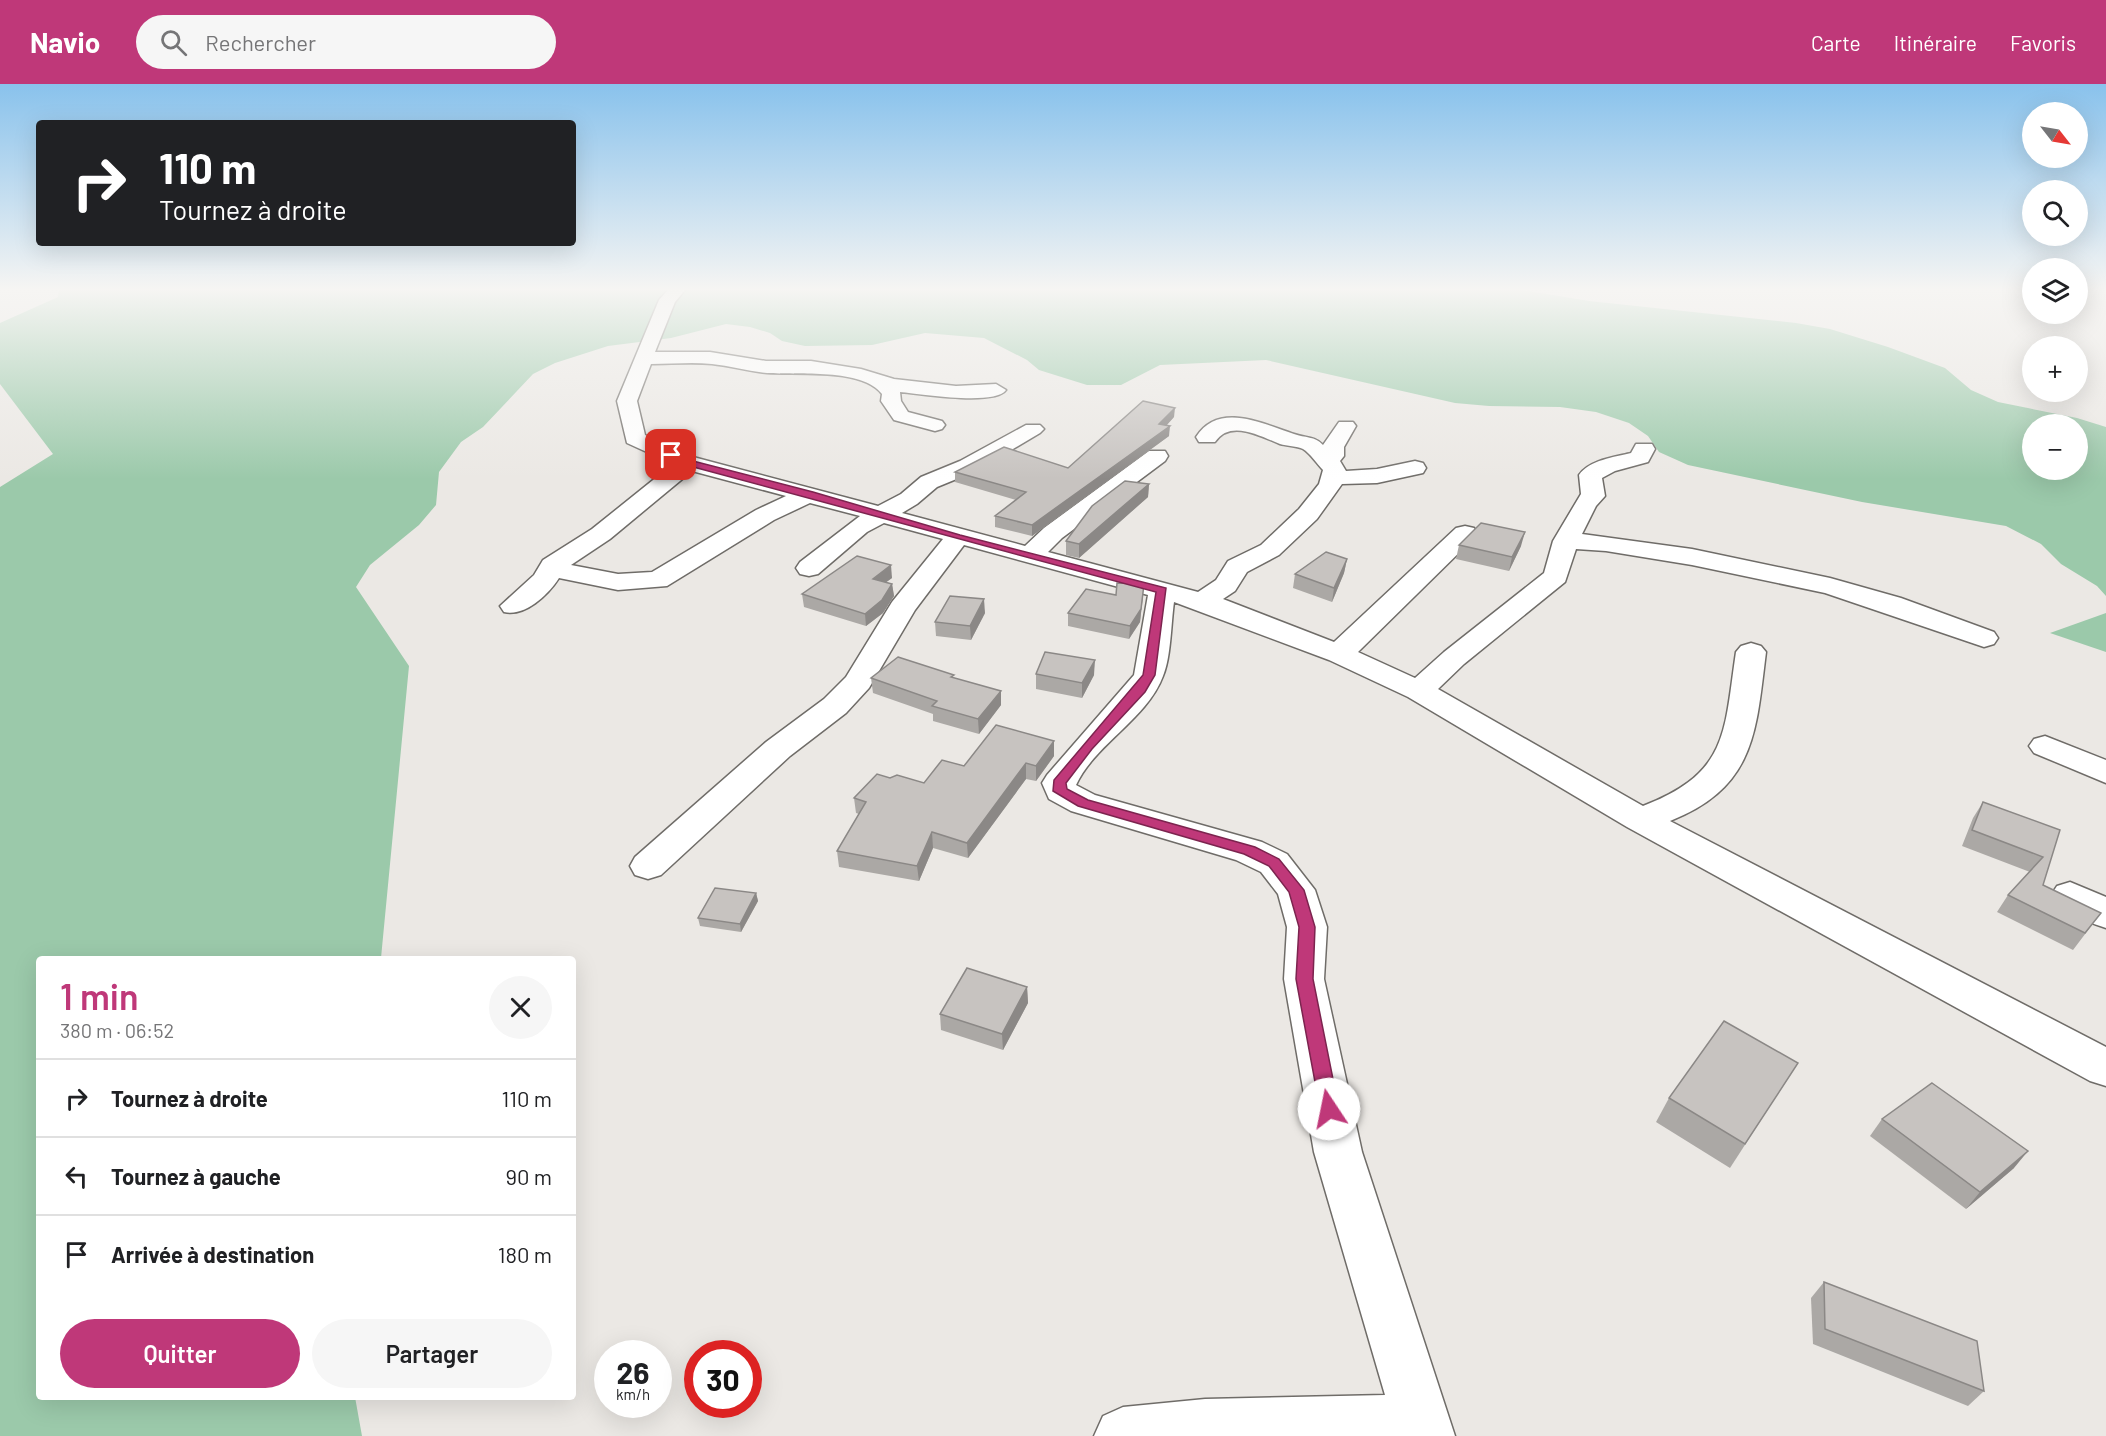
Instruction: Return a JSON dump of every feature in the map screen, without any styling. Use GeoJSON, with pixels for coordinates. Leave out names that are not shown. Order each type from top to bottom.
{"type":"FeatureCollection","features":[{"type":"Feature","properties":{"kind":"street"},"geometry":{"type":"LineString","coordinates":[[646,353],[627,401],[635,438],[689,463],[809,494],[957,537],[1202,601],[1339,654],[1419,691],[1639,819],[2106,1068]]}},
{"type":"Feature","properties":{"kind":"street"},"geometry":{"type":"LineString","coordinates":[[644,358],[710,358],[766,368],[811,367],[875,378],[892,394],[891,401],[901,416],[934,425]]}},
{"type":"Feature","properties":{"kind":"street"},"geometry":{"type":"LineString","coordinates":[[776,385],[791,368]]}},
{"type":"Feature","properties":{"kind":"street"},"geometry":{"type":"LineString","coordinates":[[884,384],[956,392],[996,390]]}},
{"type":"Feature","properties":{"kind":"street"},"geometry":{"type":"LineString","coordinates":[[1207,437],[1212,429],[1227,424],[1259,427],[1289,440],[1310,444],[1330,469],[1377,476],[1415,468]]}},
{"type":"Feature","properties":{"kind":"street"},"geometry":{"type":"LineString","coordinates":[[1202,601],[1226,585],[1237,567],[1270,550],[1308,514],[1330,485],[1333,447],[1346,426]]}},
{"type":"Feature","properties":{"kind":"street"},"geometry":{"type":"LineString","coordinates":[[809,568],[858,527],[909,499],[929,482],[968,466],[1033,429]]}},
{"type":"Feature","properties":{"kind":"street"},"geometry":{"type":"LineString","coordinates":[[1419,691],[1454,658],[1556,576],[1566,541],[1586,502],[1593,496],[1590,476],[1607,466],[1640,457],[1644,449]]}},
{"type":"Feature","properties":{"kind":"street"},"geometry":{"type":"LineString","coordinates":[[1029,556],[1053,533],[1157,456]]}},
{"type":"Feature","properties":{"kind":"street"},"geometry":{"type":"LineString","coordinates":[[514,606],[545,579],[552,566],[601,534],[663,481],[689,463]]}},
{"type":"Feature","properties":{"kind":"street"},"geometry":{"type":"LineString","coordinates":[[552,566],[562,571],[618,582],[658,580],[765,515],[809,494]]}},
{"type":"Feature","properties":{"kind":"street"},"geometry":{"type":"LineString","coordinates":[[1339,654],[1383,609],[1465,533]]}},
{"type":"Feature","properties":{"kind":"street"},"geometry":{"type":"LineString","coordinates":[[648,866],[778,749],[835,706],[858,682],[902,608],[957,537]]}},
{"type":"Feature","properties":{"kind":"street"},"geometry":{"type":"LineString","coordinates":[[1566,541],[1606,543],[1692,556],[1830,586],[1891,604],[1984,638]]}},
{"type":"Feature","properties":{"kind":"street"},"geometry":{"type":"LineString","coordinates":[[1123,1436],[1205,1428],[1424,1429],[1338,1152],[1304,979],[1307,927],[1296,890],[1274,863],[1250,851],[1083,803],[1060,791],[1059,783],[1140,690],[1149,675],[1162,591]]}},
{"type":"Feature","properties":{"kind":"street"},"geometry":{"type":"LineString","coordinates":[[1639,819],[1663,812],[1697,790],[1726,765],[1737,738],[1751,652]]}},
{"type":"Feature","properties":{"kind":"street"},"geometry":{"type":"LineString","coordinates":[[2045,746],[2106,773]]}},
{"type":"Feature","properties":{"kind":"street"},"geometry":{"type":"LineString","coordinates":[[2070,895],[2106,914]]}},
{"type":"Feature","properties":{"kind":"green space"},"geometry":{"type":"Polygon","coordinates":[[[0,353],[586,353],[555,363],[533,374],[483,427],[461,442],[439,472],[436,505],[419,525],[370,565],[356,587],[409,666],[381,956],[36,956],[36,1400],[356,1400],[362,1436],[0,1436],[0,487],[53,454],[0,384],[0,353]]]}},
{"type":"Feature","properties":{"kind":"green space"},"geometry":{"type":"Polygon","coordinates":[[[1014,353],[1905,353],[1945,368],[1971,390],[1998,402],[2057,414],[2022,414],[2022,480],[2088,480],[2088,421],[2106,427],[2106,596],[2097,586],[2061,564],[2041,544],[2006,526],[1862,502],[1688,465],[1659,452],[1648,436],[1629,423],[1596,412],[1560,407],[1455,403],[1266,360],[1160,365],[1121,385],[1087,385],[1039,370],[1014,353]]]}},
{"type":"Feature","properties":{"kind":"green space"},"geometry":{"type":"Polygon","coordinates":[[[2106,613],[2106,652],[2050,633],[2106,613]]]}},
{"type":"Feature","properties":{"kind":"building"},"geometry":{"type":"Polygon","coordinates":[[[1143,401],[1175,408],[1159,424],[1170,426],[1032,525],[995,516],[1026,492],[955,472],[1004,447],[1068,468],[1143,401]]]}},
{"type":"Feature","properties":{"kind":"building"},"geometry":{"type":"Polygon","coordinates":[[[1125,481],[1149,484],[1079,544],[1066,541],[1092,506],[1125,481]]]}},
{"type":"Feature","properties":{"kind":"building"},"geometry":{"type":"Polygon","coordinates":[[[1481,523],[1525,532],[1512,557],[1459,545],[1481,523]]]}},
{"type":"Feature","properties":{"kind":"building"},"geometry":{"type":"Polygon","coordinates":[[[1326,552],[1347,559],[1334,588],[1295,574],[1326,552]]]}},
{"type":"Feature","properties":{"kind":"building"},"geometry":{"type":"Polygon","coordinates":[[[857,556],[891,565],[873,579],[892,584],[882,600],[865,614],[802,594],[857,556]]]}},
{"type":"Feature","properties":{"kind":"building"},"geometry":{"type":"Polygon","coordinates":[[[1117,583],[1144,584],[1141,609],[1130,626],[1068,613],[1086,589],[1116,595],[1117,583]]]}},
{"type":"Feature","properties":{"kind":"building"},"geometry":{"type":"Polygon","coordinates":[[[950,596],[984,599],[970,626],[935,622],[950,596]]]}},
{"type":"Feature","properties":{"kind":"building"},"geometry":{"type":"Polygon","coordinates":[[[1045,652],[1095,660],[1082,683],[1036,674],[1045,652]]]}},
{"type":"Feature","properties":{"kind":"building"},"geometry":{"type":"Polygon","coordinates":[[[898,657],[954,675],[951,677],[1001,691],[978,719],[932,706],[937,701],[871,678],[898,657]]]}},
{"type":"Feature","properties":{"kind":"building"},"geometry":{"type":"Polygon","coordinates":[[[996,725],[1054,741],[1036,766],[1026,763],[967,843],[932,832],[917,866],[837,851],[866,802],[854,798],[877,774],[890,778],[897,775],[924,783],[942,760],[964,766],[996,725]]]}},
{"type":"Feature","properties":{"kind":"building"},"geometry":{"type":"Polygon","coordinates":[[[1983,802],[2060,830],[2043,885],[2101,913],[2085,933],[2008,895],[2043,857],[1972,830],[1983,802]]]}},
{"type":"Feature","properties":{"kind":"building"},"geometry":{"type":"Polygon","coordinates":[[[715,888],[756,893],[740,924],[698,918],[715,888]]]}},
{"type":"Feature","properties":{"kind":"building"},"geometry":{"type":"Polygon","coordinates":[[[967,968],[1027,987],[1002,1034],[940,1014],[967,968]]]}},
{"type":"Feature","properties":{"kind":"building"},"geometry":{"type":"Polygon","coordinates":[[[1724,1021],[1798,1063],[1745,1144],[1669,1098],[1724,1021]]]}},
{"type":"Feature","properties":{"kind":"building"},"geometry":{"type":"Polygon","coordinates":[[[1932,1083],[2028,1151],[1980,1192],[1882,1119],[1932,1083]]]}},
{"type":"Feature","properties":{"kind":"building"},"geometry":{"type":"Polygon","coordinates":[[[1824,1282],[1977,1341],[1984,1391],[1825,1329],[1824,1282]]]}},
{"type":"Feature","properties":{"kind":"route"},"geometry":{"type":"LineString","coordinates":[[671,455],[689,463],[1162,591],[1149,675],[1140,690],[1059,783],[1060,791],[1083,803],[1250,851],[1274,863],[1296,890],[1307,927],[1304,979],[1329,1109]]}}]}
